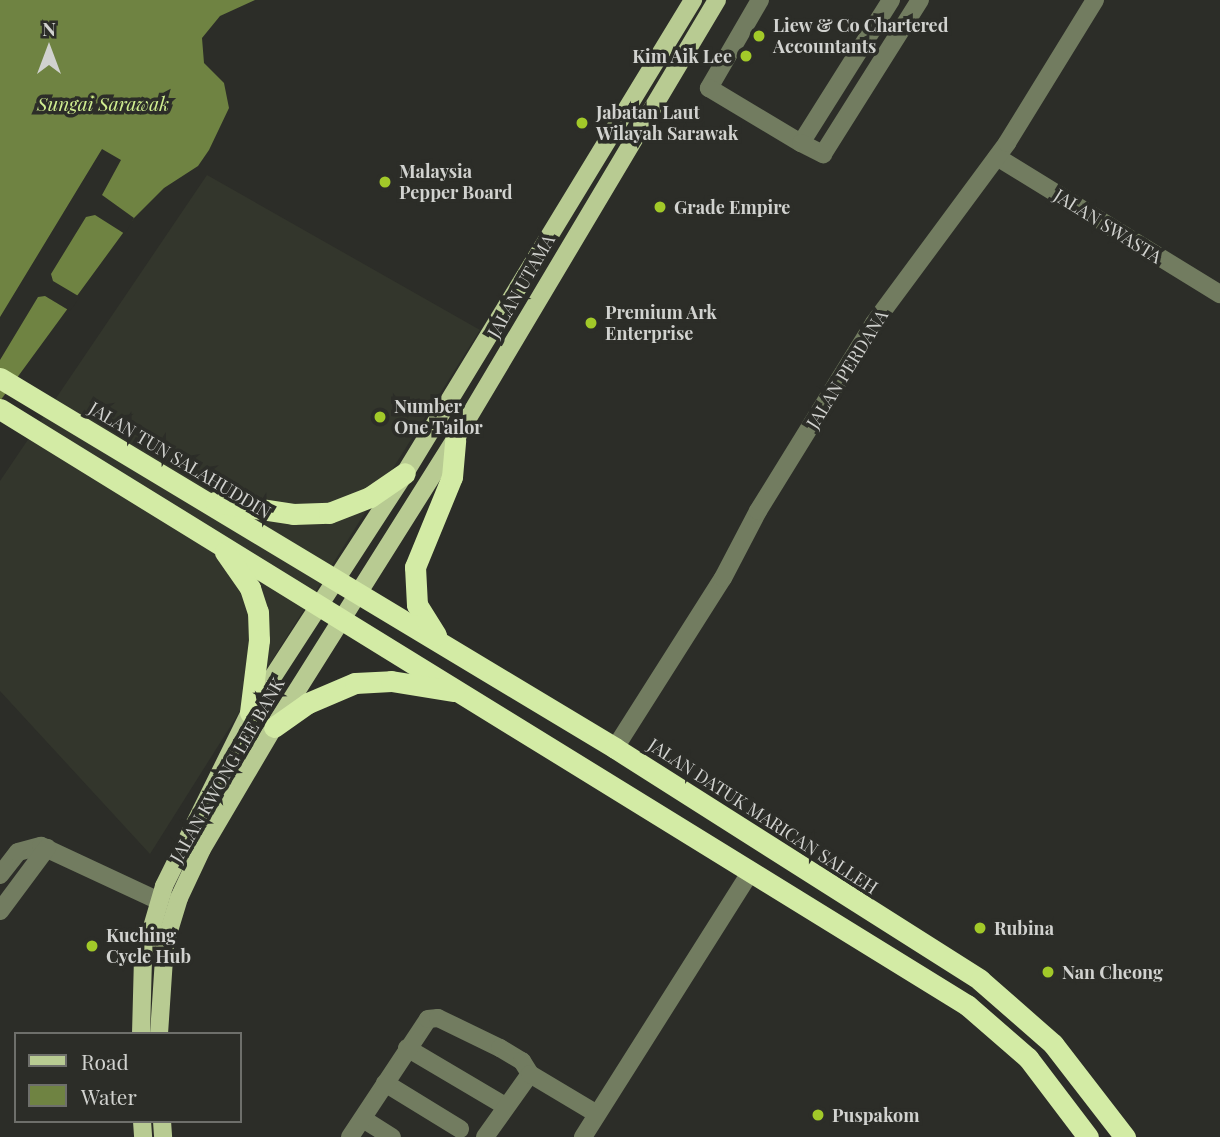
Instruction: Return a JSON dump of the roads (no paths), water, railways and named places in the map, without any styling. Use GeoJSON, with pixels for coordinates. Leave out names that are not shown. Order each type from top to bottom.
{"type":"FeatureCollection","features":[{"type":"Feature","properties":{"kind":"highway","name":"JALAN TUN SALAHUDDIN"},"geometry":{"type":"LineString","coordinates":[[0,378],[338,579]]}},
{"type":"Feature","properties":{"kind":"highway"},"geometry":{"type":"LineString","coordinates":[[0,410],[343,618],[750,873],[967,1005],[1028,1058],[1086,1135]]}},
{"type":"Feature","properties":{"kind":"highway"},"geometry":{"type":"LineString","coordinates":[[449,648],[423,617],[414,579],[419,553],[452,477],[455,440]]}},
{"type":"Feature","properties":{"kind":"highway"},"geometry":{"type":"LineString","coordinates":[[206,501],[293,514],[329,513],[370,497],[405,473]]}},
{"type":"Feature","properties":{"kind":"highway"},"geometry":{"type":"LineString","coordinates":[[221,546],[250,588],[258,612],[259,640],[250,712]]}},
{"type":"Feature","properties":{"kind":"highway","name":"JALAN DATUK MARICAN SALLEH"},"geometry":{"type":"LineString","coordinates":[[338,579],[615,748],[980,980],[1053,1044],[1125,1137]]}},
{"type":"Feature","properties":{"kind":"highway"},"geometry":{"type":"LineString","coordinates":[[274,727],[337,688],[373,680],[466,694]]}},
{"type":"Feature","properties":{"kind":"main road","name":"JALAN UTAMA"},"geometry":{"type":"LineString","coordinates":[[338,579],[693,0]]}},
{"type":"Feature","properties":{"kind":"main road","name":"JALAN UTAMA"},"geometry":{"type":"LineString","coordinates":[[360,592],[455,440],[717,0]]}},
{"type":"Feature","properties":{"kind":"main road","name":"JALAN KWONG LEE BANK"},"geometry":{"type":"LineString","coordinates":[[141,1032],[143,958],[159,901],[209,789],[250,712],[338,579]]}},
{"type":"Feature","properties":{"kind":"main road","name":"JALAN KWONG LEE BANK"},"geometry":{"type":"LineString","coordinates":[[159,1032],[161,968],[179,898],[274,727],[360,592]]}},
{"type":"Feature","properties":{"kind":"street"},"geometry":{"type":"LineString","coordinates":[[760,0],[709,88],[823,155],[920,0]]}},
{"type":"Feature","properties":{"kind":"street"},"geometry":{"type":"LineString","coordinates":[[801,144],[891,0]]}},
{"type":"Feature","properties":{"kind":"street","name":"JALAN PERDANA"},"geometry":{"type":"LineString","coordinates":[[615,748],[723,578],[758,511],[874,323],[997,157],[1096,0]]}},
{"type":"Feature","properties":{"kind":"street"},"geometry":{"type":"LineString","coordinates":[[855,57],[876,72]]}},
{"type":"Feature","properties":{"kind":"street","name":"JALAN SWASTA"},"geometry":{"type":"LineString","coordinates":[[997,157],[1220,294]]}},
{"type":"Feature","properties":{"kind":"street"},"geometry":{"type":"LineString","coordinates":[[0,875],[18,852],[28,846],[47,848],[159,901]]}},
{"type":"Feature","properties":{"kind":"street"},"geometry":{"type":"LineString","coordinates":[[0,911],[47,848]]}},
{"type":"Feature","properties":{"kind":"street"},"geometry":{"type":"LineString","coordinates":[[583,1137],[750,873]]}},
{"type":"Feature","properties":{"kind":"street"},"geometry":{"type":"LineString","coordinates":[[350,1137],[421,1025],[438,1018],[522,1061],[530,1074],[597,1114]]}},
{"type":"Feature","properties":{"kind":"street"},"geometry":{"type":"LineString","coordinates":[[407,1048],[505,1106]]}},
{"type":"Feature","properties":{"kind":"street"},"geometry":{"type":"LineString","coordinates":[[485,1137],[530,1074]]}},
{"type":"Feature","properties":{"kind":"street"},"geometry":{"type":"LineString","coordinates":[[385,1083],[460,1129]]}},
{"type":"Feature","properties":{"kind":"street"},"geometry":{"type":"LineString","coordinates":[[363,1119],[393,1137]]}},
{"type":"Feature","properties":{"kind":"water","name":"Sungai Sarawak"},"geometry":{"type":"Polygon","coordinates":[[[0,0],[255,0],[220,16],[202,38],[204,63],[224,83],[229,108],[209,150],[198,166],[164,188],[134,218],[0,401],[0,0]]]}},
{"type":"Feature","properties":{"kind":"place","name":"Liew & Co Chartered Accountants"},"geometry":{"type":"Point","coordinates":[759,36]}},
{"type":"Feature","properties":{"kind":"place","name":"Kim Aik Lee"},"geometry":{"type":"Point","coordinates":[746,56]}},
{"type":"Feature","properties":{"kind":"place","name":"Jabatan Laut Wilayah Sarawak"},"geometry":{"type":"Point","coordinates":[582,123]}},
{"type":"Feature","properties":{"kind":"place","name":"Malaysia Pepper Board"},"geometry":{"type":"Point","coordinates":[385,182]}},
{"type":"Feature","properties":{"kind":"place","name":"Grade Empire"},"geometry":{"type":"Point","coordinates":[660,207]}},
{"type":"Feature","properties":{"kind":"place","name":"Premium Ark Enterprise"},"geometry":{"type":"Point","coordinates":[591,323]}},
{"type":"Feature","properties":{"kind":"place","name":"Number One Tailor"},"geometry":{"type":"Point","coordinates":[380,417]}},
{"type":"Feature","properties":{"kind":"place","name":"Rubina"},"geometry":{"type":"Point","coordinates":[980,928]}},
{"type":"Feature","properties":{"kind":"place","name":"Kuching Cycle Hub"},"geometry":{"type":"Point","coordinates":[92,946]}},
{"type":"Feature","properties":{"kind":"place","name":"Nan Cheong"},"geometry":{"type":"Point","coordinates":[1048,972]}},
{"type":"Feature","properties":{"kind":"place","name":"Puspakom"},"geometry":{"type":"Point","coordinates":[818,1115]}}]}
